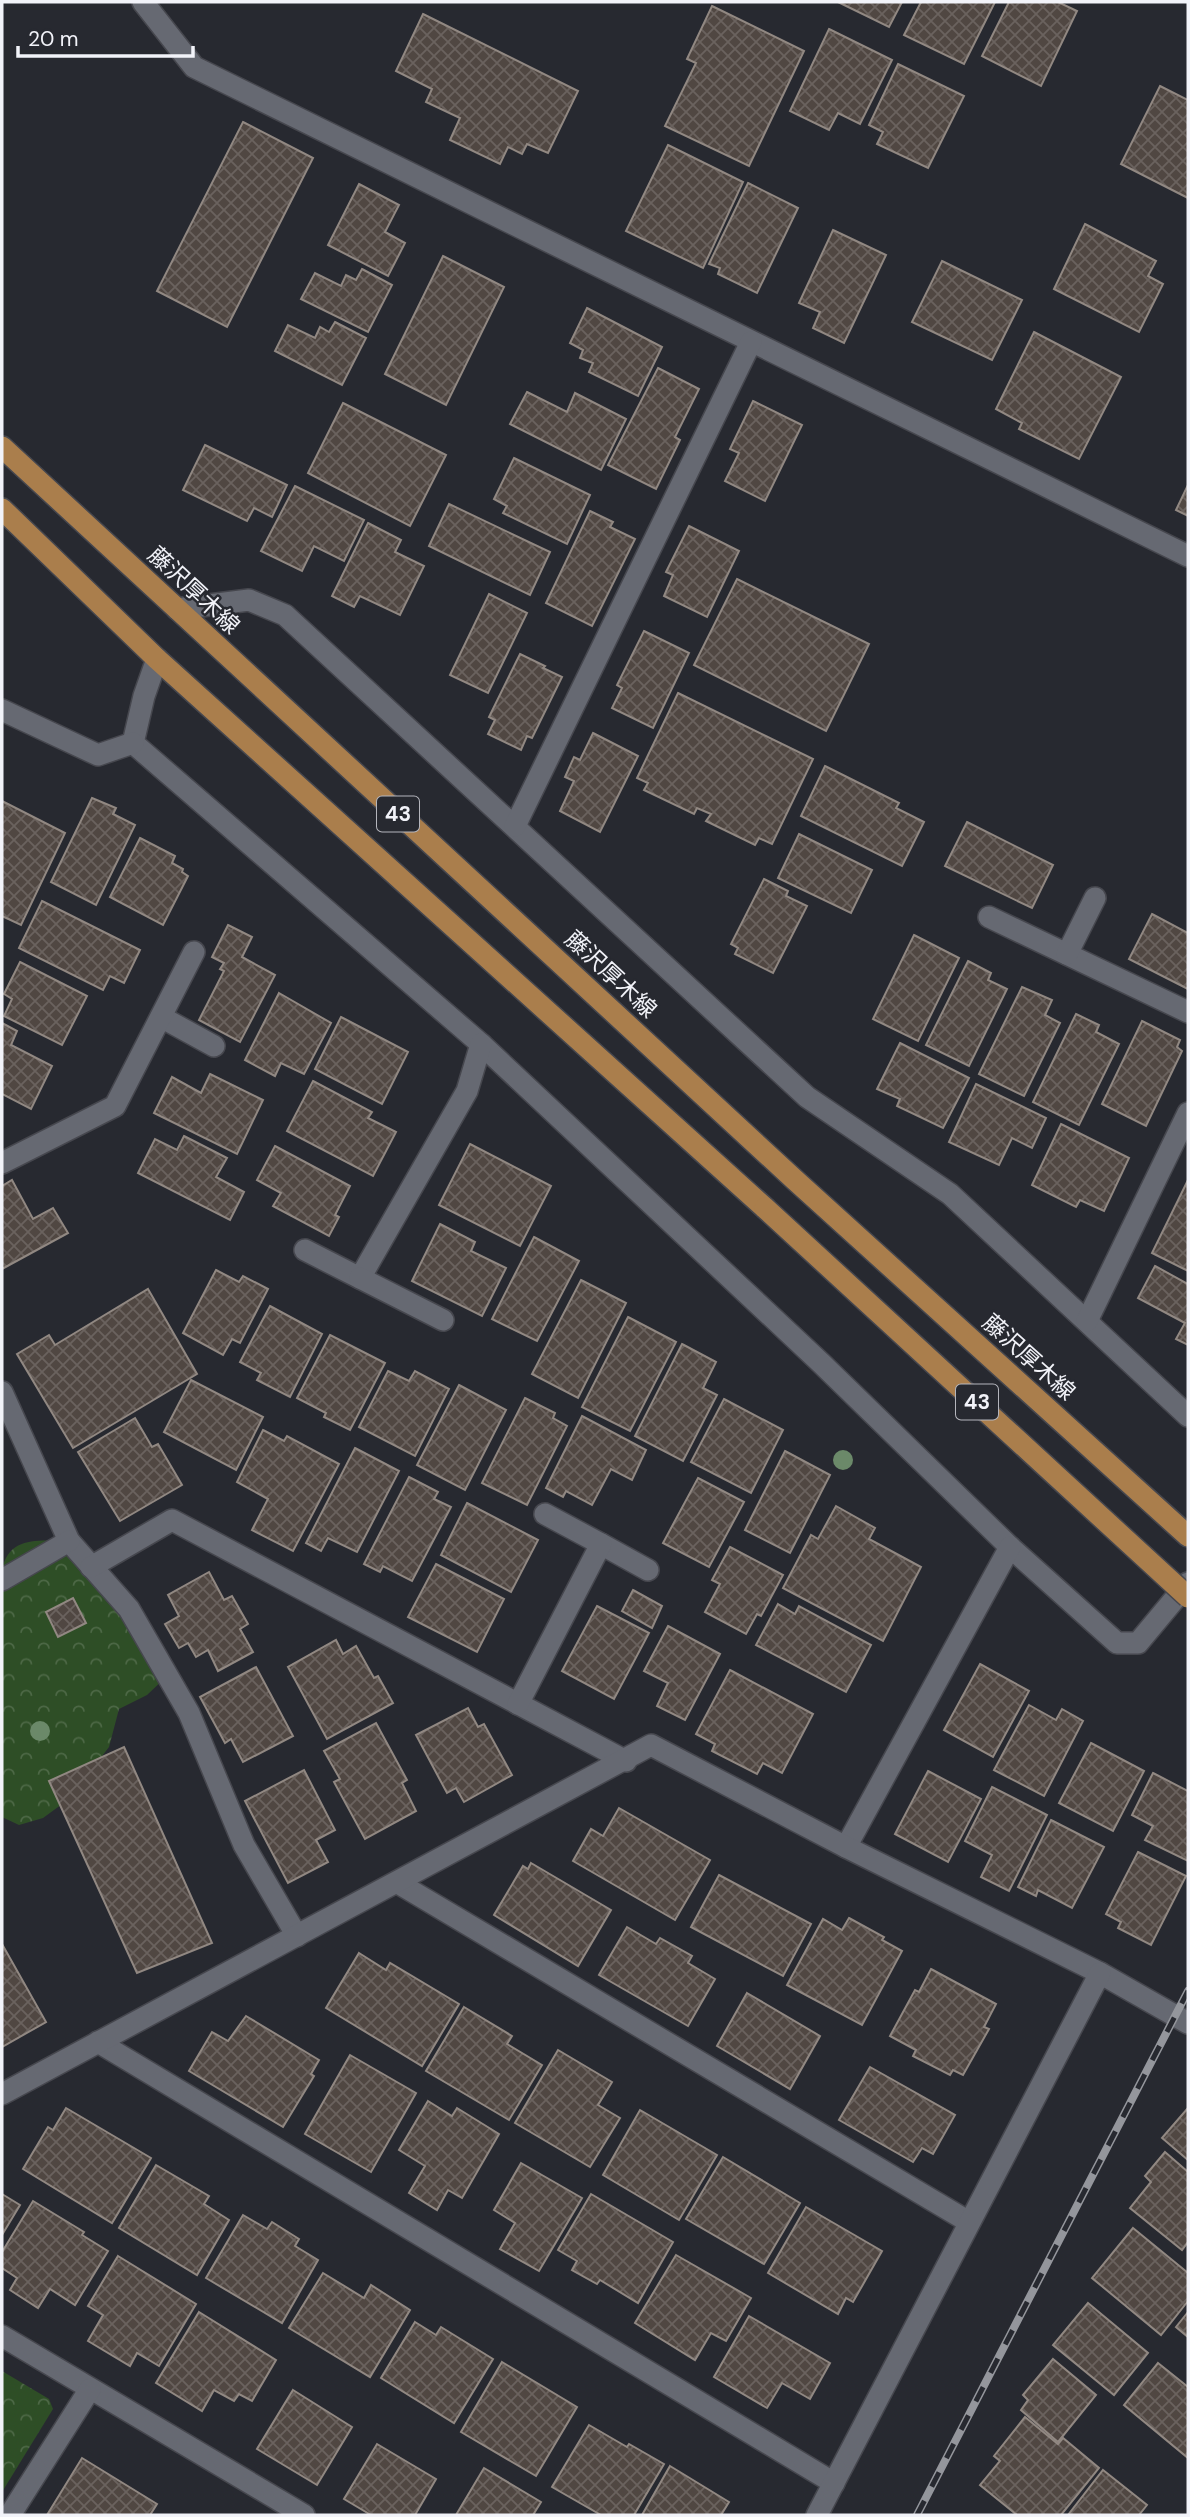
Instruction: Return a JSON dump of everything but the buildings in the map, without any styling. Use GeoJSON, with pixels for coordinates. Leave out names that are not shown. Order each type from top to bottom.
{"type":"FeatureCollection","features":[{"type":"Feature","properties":{"kind":"main road","name":"藤沢厚木線"},"geometry":{"type":"LineString","coordinates":[[2,447],[795,1180],[1188,1536]]}},
{"type":"Feature","properties":{"kind":"main road","name":"43"},"geometry":{"type":"LineString","coordinates":[[2,509],[157,659],[765,1208],[1188,1597]]}},
{"type":"Feature","properties":{"kind":"street"},"geometry":{"type":"LineString","coordinates":[[143,2],[194,67],[1188,556]]}},
{"type":"Feature","properties":{"kind":"street"},"geometry":{"type":"LineString","coordinates":[[516,826],[751,342]]}},
{"type":"Feature","properties":{"kind":"street"},"geometry":{"type":"LineString","coordinates":[[177,609],[249,600],[285,615],[807,1097],[950,1194],[1188,1416]]}},
{"type":"Feature","properties":{"kind":"street"},"geometry":{"type":"LineString","coordinates":[[133,743],[144,696],[157,659]]}},
{"type":"Feature","properties":{"kind":"street"},"geometry":{"type":"LineString","coordinates":[[2,710],[98,755],[133,743]]}},
{"type":"Feature","properties":{"kind":"street"},"geometry":{"type":"LineString","coordinates":[[133,743],[481,1044],[821,1363],[1010,1547],[1117,1643],[1138,1643],[1188,1583]]}},
{"type":"Feature","properties":{"kind":"street"},"geometry":{"type":"LineString","coordinates":[[1067,954],[1095,898]]}},
{"type":"Feature","properties":{"kind":"street"},"geometry":{"type":"LineString","coordinates":[[989,918],[1188,1012]]}},
{"type":"Feature","properties":{"kind":"street"},"geometry":{"type":"LineString","coordinates":[[2,1163],[115,1106],[194,952]]}},
{"type":"Feature","properties":{"kind":"street"},"geometry":{"type":"LineString","coordinates":[[161,1017],[214,1046]]}},
{"type":"Feature","properties":{"kind":"street"},"geometry":{"type":"LineString","coordinates":[[360,1278],[467,1091],[481,1044]]}},
{"type":"Feature","properties":{"kind":"street"},"geometry":{"type":"LineString","coordinates":[[1087,1321],[1188,1113]]}},
{"type":"Feature","properties":{"kind":"street"},"geometry":{"type":"LineString","coordinates":[[304,1250],[443,1320]]}},
{"type":"Feature","properties":{"kind":"street"},"geometry":{"type":"LineString","coordinates":[[2,1392],[69,1541],[129,1609],[189,1713],[244,1845],[297,1936]]}},
{"type":"Feature","properties":{"kind":"street"},"geometry":{"type":"LineString","coordinates":[[545,1514],[648,1570]]}},
{"type":"Feature","properties":{"kind":"street"},"geometry":{"type":"LineString","coordinates":[[91,1567],[173,1520],[626,1761]]}},
{"type":"Feature","properties":{"kind":"street"},"geometry":{"type":"LineString","coordinates":[[2,1580],[69,1541]]}},
{"type":"Feature","properties":{"kind":"street"},"geometry":{"type":"LineString","coordinates":[[518,1704],[601,1544]]}},
{"type":"Feature","properties":{"kind":"street"},"geometry":{"type":"LineString","coordinates":[[846,1847],[1010,1547]]}},
{"type":"Feature","properties":{"kind":"street"},"geometry":{"type":"LineString","coordinates":[[2,2094],[652,1745],[846,1847],[1100,1973],[1188,2023]]}},
{"type":"Feature","properties":{"kind":"street"},"geometry":{"type":"LineString","coordinates":[[398,1883],[969,2222]]}},
{"type":"Feature","properties":{"kind":"street"},"geometry":{"type":"LineString","coordinates":[[817,2515],[1100,1973]]}},
{"type":"Feature","properties":{"kind":"street"},"geometry":{"type":"LineString","coordinates":[[98,2042],[834,2483]]}},
{"type":"Feature","properties":{"kind":"street"},"geometry":{"type":"LineString","coordinates":[[2,2336],[304,2515]]}},
{"type":"Feature","properties":{"kind":"street"},"geometry":{"type":"LineString","coordinates":[[10,2515],[90,2389]]}},
{"type":"Feature","properties":{"kind":"green space"},"geometry":{"type":"Polygon","coordinates":[[[38,1541],[71,1541],[166,1677],[147,1695],[119,1709],[109,1747],[69,1799],[43,1818],[19,1825],[2,1817],[2,1570],[6,1558],[19,1545],[38,1541]]]}},
{"type":"Feature","properties":{"kind":"green space"},"geometry":{"type":"Polygon","coordinates":[[[2,2371],[49,2399],[53,2409],[2,2492],[2,2371]]]}},
{"type":"Feature","properties":{"kind":"railway"},"geometry":{"type":"LineString","coordinates":[[917,2515],[1188,1991]]}}]}
